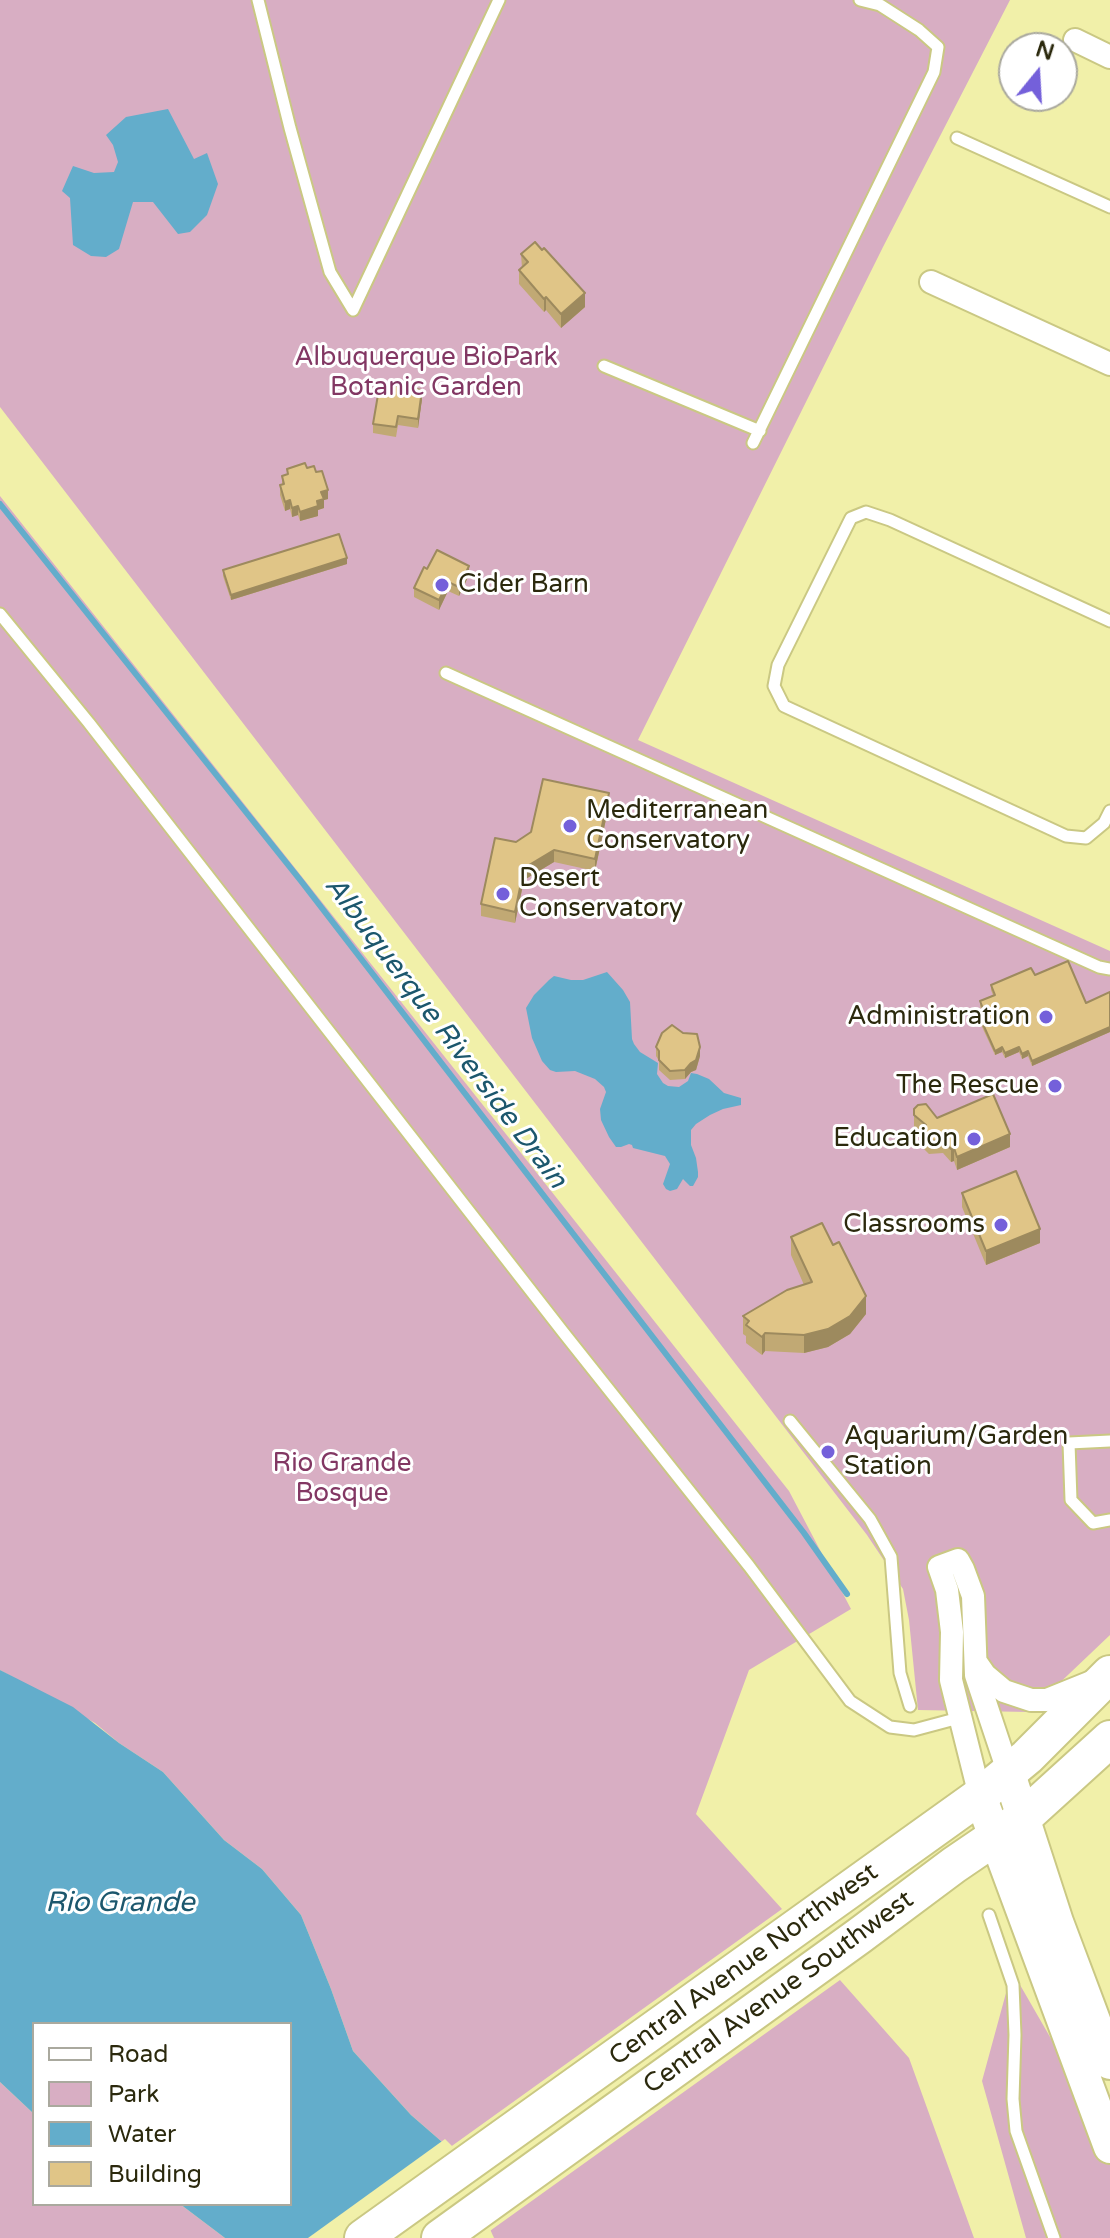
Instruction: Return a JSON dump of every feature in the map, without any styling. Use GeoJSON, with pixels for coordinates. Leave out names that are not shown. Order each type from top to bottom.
{"type":"FeatureCollection","features":[{"type":"Feature","properties":{"kind":"main road","name":"Central Avenue Northwest"},"geometry":{"type":"LineString","coordinates":[[363,2238],[980,1796],[1009,1774],[1110,1674]]}},
{"type":"Feature","properties":{"kind":"main road","name":"Central Avenue Southwest"},"geometry":{"type":"LineString","coordinates":[[440,2238],[1009,1827],[1110,1739]]}},
{"type":"Feature","properties":{"kind":"street"},"geometry":{"type":"LineString","coordinates":[[1078,41],[1110,57]]}},
{"type":"Feature","properties":{"kind":"street"},"geometry":{"type":"LineString","coordinates":[[931,282],[1110,364]]}},
{"type":"Feature","properties":{"kind":"street"},"geometry":{"type":"LineString","coordinates":[[1110,2063],[1057,1922],[1009,1827],[980,1796],[951,1680],[952,1632],[947,1590],[939,1567],[958,1560],[973,1596],[976,1675],[1009,1774],[1009,1827],[1110,2147]]}},
{"type":"Feature","properties":{"kind":"street"},"geometry":{"type":"LineString","coordinates":[[976,1662],[985,1675],[1004,1691],[1031,1700],[1047,1700],[1110,1674]]}},
{"type":"Feature","properties":{"kind":"lane"},"geometry":{"type":"LineString","coordinates":[[258,0],[330,272],[353,310],[499,0]]}},
{"type":"Feature","properties":{"kind":"lane"},"geometry":{"type":"LineString","coordinates":[[753,443],[934,72],[938,47],[919,30],[880,5],[860,0]]}},
{"type":"Feature","properties":{"kind":"lane"},"geometry":{"type":"LineString","coordinates":[[957,138],[1110,207]]}},
{"type":"Feature","properties":{"kind":"lane"},"geometry":{"type":"LineString","coordinates":[[604,366],[760,431]]}},
{"type":"Feature","properties":{"kind":"lane"},"geometry":{"type":"LineString","coordinates":[[1110,621],[890,520],[866,512],[851,518],[778,665],[774,686],[784,706],[1066,836],[1086,838],[1104,823],[1110,811]]}},
{"type":"Feature","properties":{"kind":"lane"},"geometry":{"type":"LineString","coordinates":[[0,614],[749,1566],[850,1701],[890,1727],[914,1730],[959,1718]]}},
{"type":"Feature","properties":{"kind":"lane"},"geometry":{"type":"LineString","coordinates":[[446,673],[1099,967],[1110,969]]}},
{"type":"Feature","properties":{"kind":"lane"},"geometry":{"type":"LineString","coordinates":[[790,1421],[870,1519],[891,1557],[900,1673],[910,1706]]}},
{"type":"Feature","properties":{"kind":"lane"},"geometry":{"type":"LineString","coordinates":[[1110,1441],[1069,1443],[1071,1500],[1093,1523],[1110,1520]]}},
{"type":"Feature","properties":{"kind":"lane"},"geometry":{"type":"LineString","coordinates":[[989,1915],[1013,1985],[1016,2131],[1054,2238]]}},
{"type":"Feature","properties":{"kind":"green space","name":"Albuquerque BioPark Botanic Garden"},"geometry":{"type":"Polygon","coordinates":[[[0,0],[1010,0],[883,247],[638,740],[1110,951],[1110,1635],[1029,1712],[918,1710],[903,1589],[867,1535],[0,407],[0,0]]]}},
{"type":"Feature","properties":{"kind":"green space","name":"Rio Grande Bosque"},"geometry":{"type":"Polygon","coordinates":[[[0,496],[789,1491],[851,1609],[749,1670],[696,1814],[782,1909],[449,2148],[411,2115],[353,2051],[301,1915],[262,1869],[224,1840],[163,1772],[95,1723],[0,1670],[0,496]]]}},
{"type":"Feature","properties":{"kind":"green space"},"geometry":{"type":"Polygon","coordinates":[[[1012,1971],[1110,2141],[1110,2238],[1026,2238],[982,2081],[1012,1971]]]}},
{"type":"Feature","properties":{"kind":"green space"},"geometry":{"type":"Polygon","coordinates":[[[840,1980],[909,2058],[974,2238],[490,2238],[487,2233],[840,1980]]]}},
{"type":"Feature","properties":{"kind":"green space"},"geometry":{"type":"Polygon","coordinates":[[[0,2082],[32,2112],[32,2206],[183,2206],[225,2238],[0,2238],[0,2082]]]}},
{"type":"Feature","properties":{"kind":"water"},"geometry":{"type":"Polygon","coordinates":[[[168,109],[194,159],[207,153],[218,184],[207,215],[190,232],[178,234],[153,202],[133,202],[119,249],[106,257],[91,256],[73,245],[70,198],[62,191],[73,166],[94,173],[114,172],[118,162],[106,135],[126,117],[168,109]]]}},
{"type":"Feature","properties":{"kind":"water"},"geometry":{"type":"Polygon","coordinates":[[[607,972],[630,1002],[634,1044],[640,1052],[658,1063],[657,1074],[663,1083],[679,1087],[688,1081],[691,1073],[697,1074],[709,1079],[724,1093],[741,1098],[741,1105],[710,1115],[691,1130],[691,1145],[698,1172],[693,1186],[683,1179],[677,1189],[666,1189],[663,1184],[670,1164],[665,1156],[633,1148],[629,1144],[616,1147],[601,1120],[600,1109],[606,1092],[604,1087],[595,1079],[575,1071],[550,1070],[542,1061],[532,1038],[526,1008],[549,980],[554,976],[583,980],[607,972]]]}},
{"type":"Feature","properties":{"kind":"water","name":"Rio Grande"},"geometry":{"type":"Polygon","coordinates":[[[0,1670],[73,1707],[163,1772],[224,1840],[262,1869],[301,1915],[353,2051],[411,2115],[449,2148],[490,2238],[225,2238],[183,2206],[292,2206],[292,2022],[32,2022],[32,2112],[0,2082],[0,1670]]]}},
{"type":"Feature","properties":{"kind":"pier"},"geometry":{"type":"Polygon","coordinates":[[[445,2139],[453,2147],[494,2238],[308,2238],[445,2139]]]}},
{"type":"Feature","properties":{"kind":"building"},"geometry":{"type":"Polygon","coordinates":[[[535,242],[585,293],[561,314],[519,270],[528,262],[521,254],[535,242]]]}},
{"type":"Feature","properties":{"kind":"building"},"geometry":{"type":"Polygon","coordinates":[[[380,383],[422,390],[418,419],[398,416],[396,427],[373,424],[380,383]]]}},
{"type":"Feature","properties":{"kind":"building"},"geometry":{"type":"Polygon","coordinates":[[[305,463],[307,468],[314,466],[316,472],[322,471],[328,490],[321,492],[324,499],[317,501],[318,506],[300,512],[298,506],[292,508],[290,500],[285,502],[280,485],[284,484],[282,476],[288,474],[287,469],[305,463]]]}},
{"type":"Feature","properties":{"kind":"building"},"geometry":{"type":"Polygon","coordinates":[[[339,534],[347,558],[231,595],[223,570],[339,534]]]}},
{"type":"Feature","properties":{"kind":"building","name":"Cider Barn"},"geometry":{"type":"Polygon","coordinates":[[[437,550],[469,566],[459,587],[448,582],[439,600],[414,588],[437,550]]]}},
{"type":"Feature","properties":{"kind":"building"},"geometry":{"type":"Polygon","coordinates":[[[543,779],[609,793],[595,859],[554,850],[524,868],[515,912],[481,904],[495,838],[516,842],[531,832],[543,779]]]}},
{"type":"Feature","properties":{"kind":"building","name":"Administration"},"geometry":{"type":"Polygon","coordinates":[[[1068,961],[1086,1003],[1110,992],[1110,1027],[1032,1061],[1028,1051],[1022,1054],[1019,1047],[1005,1053],[1002,1047],[995,1051],[978,1013],[984,1011],[980,1001],[995,995],[991,985],[1031,968],[1035,975],[1068,961]]]}},
{"type":"Feature","properties":{"kind":"building"},"geometry":{"type":"Polygon","coordinates":[[[672,1025],[683,1033],[697,1034],[700,1047],[696,1060],[685,1070],[670,1071],[659,1060],[656,1047],[662,1033],[672,1025]]]}},
{"type":"Feature","properties":{"kind":"building"},"geometry":{"type":"Polygon","coordinates":[[[993,1094],[1010,1134],[957,1157],[954,1148],[951,1149],[943,1140],[929,1141],[924,1136],[926,1125],[914,1115],[918,1105],[926,1104],[937,1118],[993,1094]]]}},
{"type":"Feature","properties":{"kind":"building","name":"Classrooms"},"geometry":{"type":"Polygon","coordinates":[[[1016,1171],[1040,1229],[986,1251],[962,1193],[1016,1171]]]}},
{"type":"Feature","properties":{"kind":"building"},"geometry":{"type":"Polygon","coordinates":[[[822,1223],[833,1245],[839,1242],[866,1296],[850,1316],[828,1329],[804,1335],[765,1333],[762,1337],[746,1325],[749,1321],[743,1316],[787,1290],[812,1282],[791,1237],[822,1223]]]}},
{"type":"Feature","properties":{"kind":"waterway","name":"Albuquerque Riverside Drain"},"geometry":{"type":"LineString","coordinates":[[0,504],[301,881],[804,1533],[847,1594]]}},
{"type":"Feature","properties":{"kind":"place","name":"Cider Barn"},"geometry":{"type":"Point","coordinates":[442,585]}},
{"type":"Feature","properties":{"kind":"place","name":"Mediterranean Conservatory"},"geometry":{"type":"Point","coordinates":[570,826]}},
{"type":"Feature","properties":{"kind":"place","name":"Desert Conservatory"},"geometry":{"type":"Point","coordinates":[503,894]}},
{"type":"Feature","properties":{"kind":"place","name":"Administration"},"geometry":{"type":"Point","coordinates":[1046,1017]}},
{"type":"Feature","properties":{"kind":"place","name":"The Rescue"},"geometry":{"type":"Point","coordinates":[1055,1086]}},
{"type":"Feature","properties":{"kind":"place","name":"Education"},"geometry":{"type":"Point","coordinates":[974,1139]}},
{"type":"Feature","properties":{"kind":"place","name":"Classrooms"},"geometry":{"type":"Point","coordinates":[1001,1225]}},
{"type":"Feature","properties":{"kind":"place","name":"Aquarium/Garden Station"},"geometry":{"type":"Point","coordinates":[828,1452]}}]}
